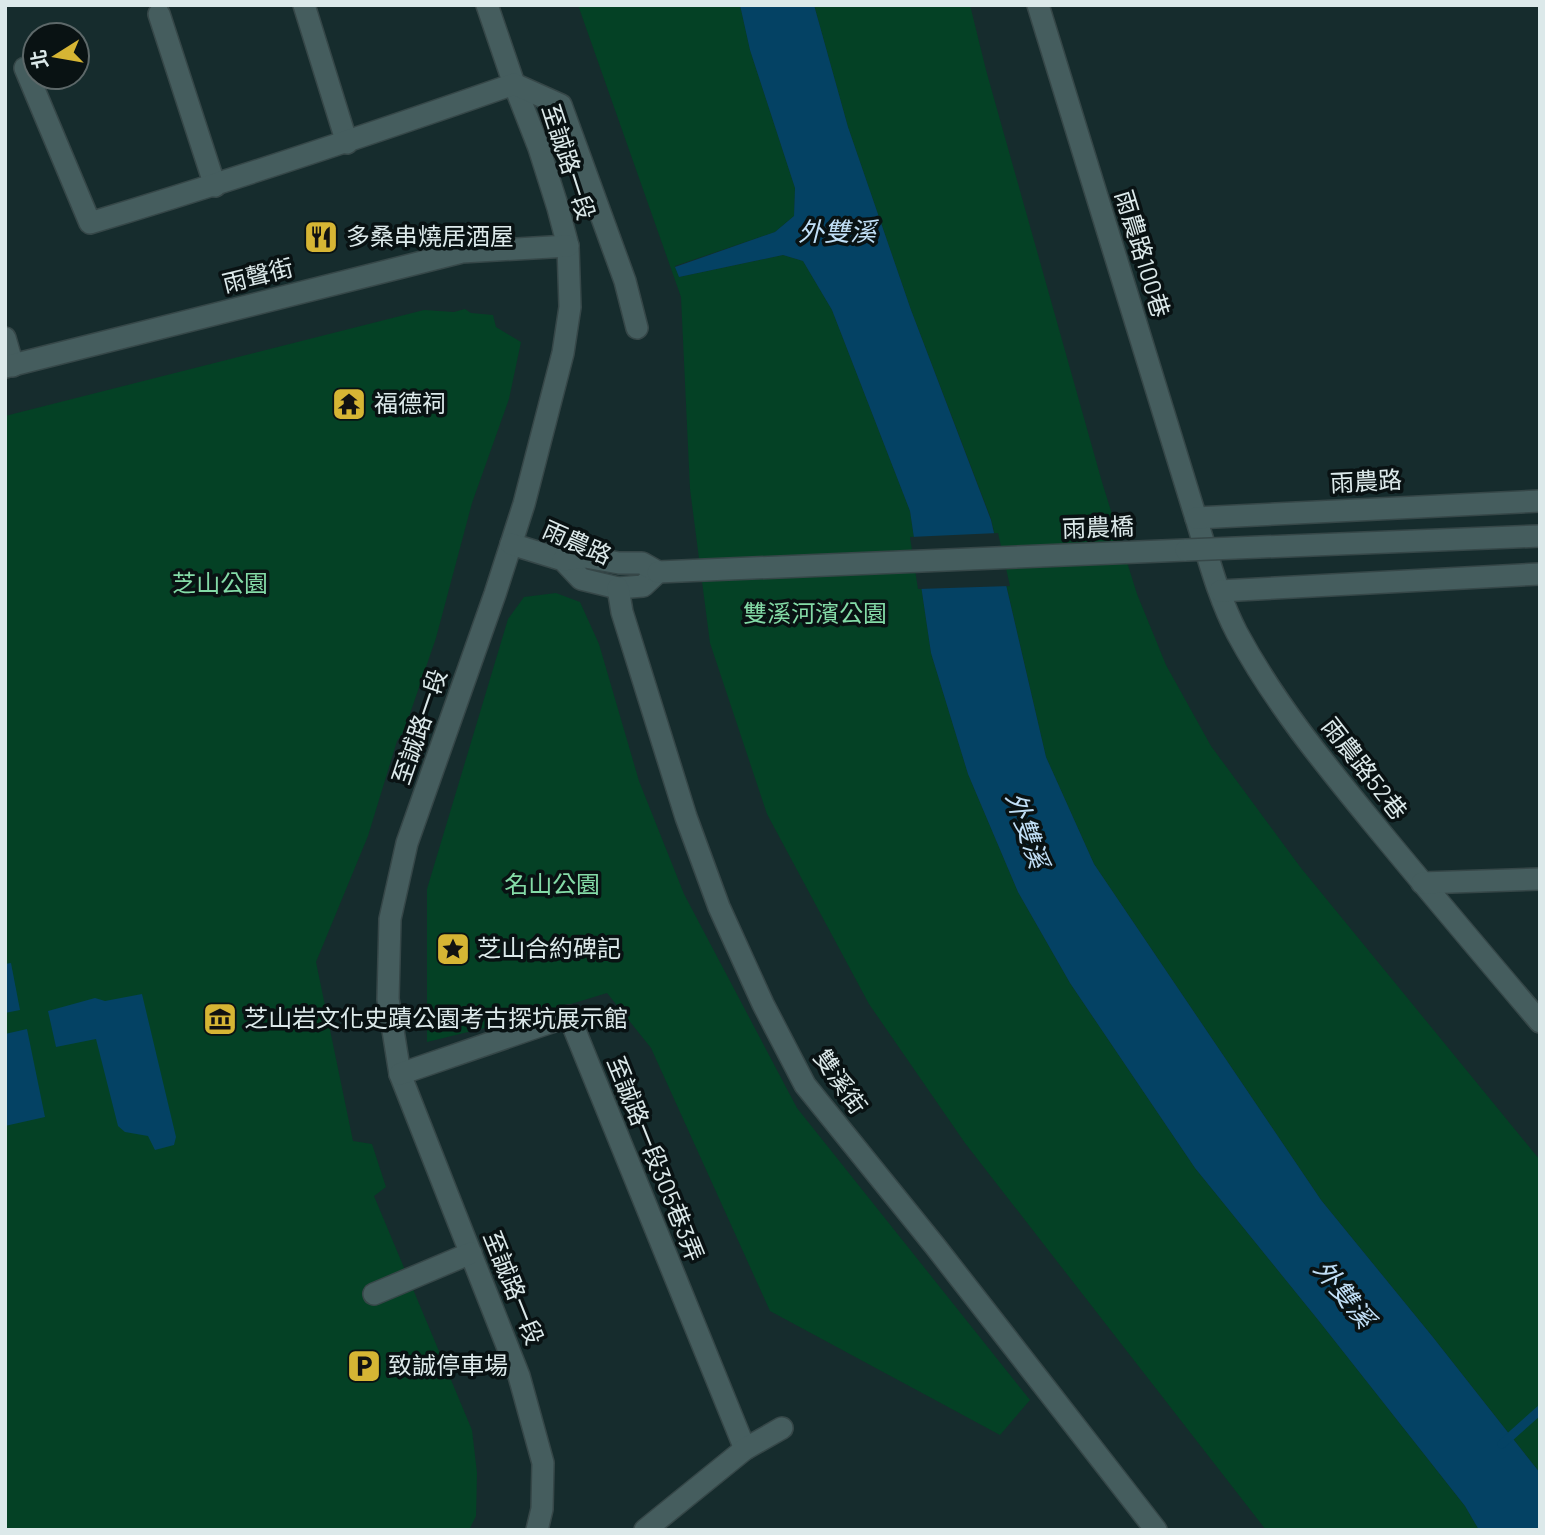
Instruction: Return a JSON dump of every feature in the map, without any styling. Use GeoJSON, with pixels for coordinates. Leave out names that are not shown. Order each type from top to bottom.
{"type":"FeatureCollection","features":[{"type":"Feature","properties":{"kind":"street"},"geometry":{"type":"LineString","coordinates":[[304,5],[346,143]]}},
{"type":"Feature","properties":{"kind":"street","name":"至誠路一段"},"geometry":{"type":"LineString","coordinates":[[487,5],[539,148],[568,246],[570,307],[563,353],[524,504],[407,843],[390,919],[388,999],[400,1074],[519,1376],[543,1462],[542,1509],[537,1530]]}},
{"type":"Feature","properties":{"kind":"street","name":"雨農路100巷"},"geometry":{"type":"LineString","coordinates":[[1038,5],[1196,518]]}},
{"type":"Feature","properties":{"kind":"street"},"geometry":{"type":"LineString","coordinates":[[159,14],[215,186]]}},
{"type":"Feature","properties":{"kind":"street"},"geometry":{"type":"LineString","coordinates":[[35,91],[90,223],[215,186],[514,84],[561,105],[625,281],[637,328]]}},
{"type":"Feature","properties":{"kind":"street","name":"雨聲街"},"geometry":{"type":"LineString","coordinates":[[9,367],[461,252],[568,246]]}},
{"type":"Feature","properties":{"kind":"street"},"geometry":{"type":"LineString","coordinates":[[5,338],[9,367]]}},
{"type":"Feature","properties":{"kind":"street","name":"雨農路"},"geometry":{"type":"LineString","coordinates":[[1196,518],[1540,501]]}},
{"type":"Feature","properties":{"kind":"street","name":"雨農路52巷"},"geometry":{"type":"LineString","coordinates":[[1196,518],[1236,631],[1279,702],[1329,770],[1540,1022]]}},
{"type":"Feature","properties":{"kind":"street","name":"雨農橋"},"geometry":{"type":"LineString","coordinates":[[658,572],[1540,536]]}},
{"type":"Feature","properties":{"kind":"street","name":"雨農路"},"geometry":{"type":"LineString","coordinates":[[511,544],[563,560],[581,579],[618,588],[643,586],[658,572]]}},
{"type":"Feature","properties":{"kind":"street"},"geometry":{"type":"LineString","coordinates":[[563,560],[585,557],[619,564],[642,563],[658,572]]}},
{"type":"Feature","properties":{"kind":"street"},"geometry":{"type":"LineString","coordinates":[[1220,591],[1540,574]]}},
{"type":"Feature","properties":{"kind":"street","name":"雙溪街"},"geometry":{"type":"LineString","coordinates":[[618,588],[622,612],[686,817],[719,907],[763,1004],[805,1085],[1156,1530]]}},
{"type":"Feature","properties":{"kind":"street"},"geometry":{"type":"LineString","coordinates":[[1422,883],[1540,879]]}},
{"type":"Feature","properties":{"kind":"street","name":"至誠路一段305巷3弄"},"geometry":{"type":"LineString","coordinates":[[400,1074],[569,1016],[745,1449]]}},
{"type":"Feature","properties":{"kind":"street"},"geometry":{"type":"LineString","coordinates":[[374,1294],[471,1253]]}},
{"type":"Feature","properties":{"kind":"street"},"geometry":{"type":"LineString","coordinates":[[645,1530],[745,1449],[782,1428]]}},
{"type":"Feature","properties":{"kind":"green space","name":"雙溪河濱公園"},"geometry":{"type":"Polygon","coordinates":[[[578,5],[740,5],[750,50],[795,188],[794,216],[775,232],[675,266],[679,277],[783,255],[803,261],[832,310],[910,511],[931,653],[968,774],[1018,892],[1070,983],[1195,1168],[1465,1506],[1479,1530],[1266,1530],[965,1143],[869,1004],[767,814],[710,643],[690,489],[681,297],[578,5]]]}},
{"type":"Feature","properties":{"kind":"green space"},"geometry":{"type":"Polygon","coordinates":[[[814,5],[970,5],[1102,482],[1137,594],[1166,665],[1211,746],[1301,868],[1540,1160],[1540,1473],[1321,1200],[1094,864],[1046,757],[991,519],[911,310],[848,127],[814,5]]]}},
{"type":"Feature","properties":{"kind":"green space","name":"芝山公園"},"geometry":{"type":"Polygon","coordinates":[[[465,309],[471,313],[493,315],[496,327],[521,342],[509,399],[472,503],[436,638],[404,731],[397,741],[368,836],[316,962],[353,1141],[372,1144],[386,1187],[374,1196],[472,1430],[477,1473],[476,1516],[469,1530],[5,1530],[5,416],[424,310],[454,312],[465,309]]]}},
{"type":"Feature","properties":{"kind":"green space","name":"名山公園"},"geometry":{"type":"Polygon","coordinates":[[[556,593],[580,602],[599,644],[639,781],[684,894],[797,1108],[1030,1400],[1000,1435],[770,1311],[651,1048],[607,993],[525,1018],[427,1042],[427,889],[508,619],[524,597],[556,593]]]}},
{"type":"Feature","properties":{"kind":"water","name":"外雙溪"},"geometry":{"type":"Polygon","coordinates":[[[740,5],[814,5],[848,127],[911,310],[991,520],[1046,757],[1094,864],[1321,1200],[1540,1473],[1540,1530],[1479,1530],[1465,1506],[1195,1168],[1070,983],[1018,892],[968,774],[931,653],[910,511],[832,310],[803,261],[783,255],[679,277],[675,267],[775,232],[794,216],[795,188],[750,50],[740,5]]]}},
{"type":"Feature","properties":{"kind":"water"},"geometry":{"type":"Polygon","coordinates":[[[11,963],[20,1010],[5,1013],[5,964],[11,963]]]}},
{"type":"Feature","properties":{"kind":"water"},"geometry":{"type":"Polygon","coordinates":[[[142,994],[176,1137],[174,1145],[155,1150],[148,1136],[125,1132],[118,1126],[96,1039],[56,1047],[48,1011],[95,998],[105,1001],[142,994]]]}},
{"type":"Feature","properties":{"kind":"water"},"geometry":{"type":"Polygon","coordinates":[[[27,1029],[45,1117],[5,1126],[5,1034],[27,1029]]]}},
{"type":"Feature","properties":{"kind":"pier"},"geometry":{"type":"Polygon","coordinates":[[[998,533],[1010,586],[918,589],[910,537],[998,533]]]}},
{"type":"Feature","properties":{"kind":"waterway"},"geometry":{"type":"LineString","coordinates":[[1502,1444],[1540,1410]]}},
{"type":"Feature","properties":{"kind":"place","name":"多桑串燒居酒屋"},"geometry":{"type":"Point","coordinates":[321,237]}},
{"type":"Feature","properties":{"kind":"place","name":"福德祠"},"geometry":{"type":"Point","coordinates":[349,404]}},
{"type":"Feature","properties":{"kind":"place","name":"芝山合約碑記"},"geometry":{"type":"Point","coordinates":[453,949]}},
{"type":"Feature","properties":{"kind":"place","name":"芝山岩文化史蹟公園考古探坑展示館"},"geometry":{"type":"Point","coordinates":[220,1019]}},
{"type":"Feature","properties":{"kind":"place","name":"致誠停車場"},"geometry":{"type":"Point","coordinates":[364,1366]}}]}
